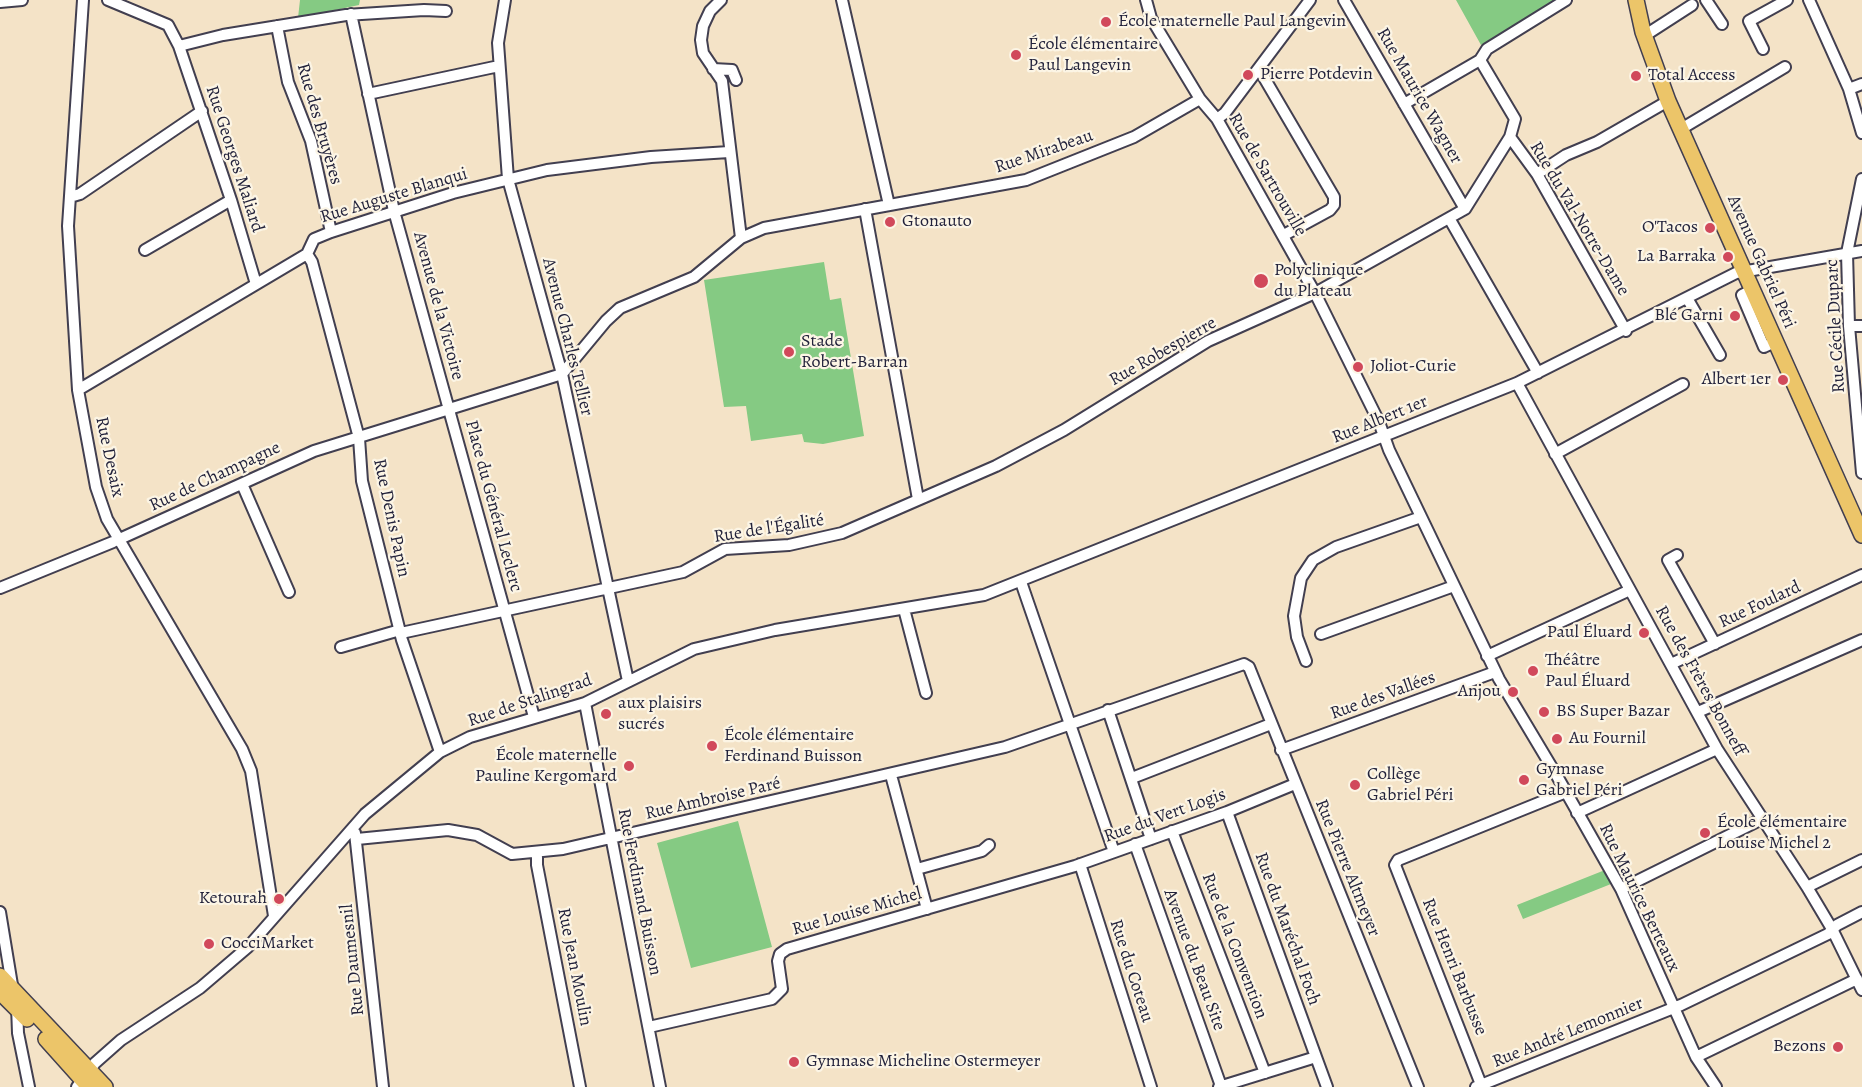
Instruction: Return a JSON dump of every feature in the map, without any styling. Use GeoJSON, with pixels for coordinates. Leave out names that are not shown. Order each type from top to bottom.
{"type":"FeatureCollection","features":[{"type":"Feature","properties":{"kind":"main road","name":"Avenue Gabriel Péri"},"geometry":{"type":"LineString","coordinates":[[1636,0],[1644,36],[1668,101],[1862,535]]}},
{"type":"Feature","properties":{"kind":"main road"},"geometry":{"type":"LineString","coordinates":[[0,976],[4,993],[84,1081],[105,1087]]}},
{"type":"Feature","properties":{"kind":"main road"},"geometry":{"type":"LineString","coordinates":[[4,993],[84,1081]]}},
{"type":"Feature","properties":{"kind":"street"},"geometry":{"type":"LineString","coordinates":[[0,2],[22,0]]}},
{"type":"Feature","properties":{"kind":"street","name":"Rue Desaix"},"geometry":{"type":"LineString","coordinates":[[83,0],[68,226],[78,390],[100,502],[223,716],[251,771],[274,916]]}},
{"type":"Feature","properties":{"kind":"street","name":"Rue Georges Maliard"},"geometry":{"type":"LineString","coordinates":[[108,0],[168,25],[179,46],[231,200],[256,284]]}},
{"type":"Feature","properties":{"kind":"street","name":"Avenue Charles Tellier"},"geometry":{"type":"LineString","coordinates":[[506,0],[499,32],[499,66],[508,179],[562,374],[628,681]]}},
{"type":"Feature","properties":{"kind":"street"},"geometry":{"type":"LineString","coordinates":[[719,0],[710,11],[703,26],[701,40],[703,53],[722,81],[741,238]]}},
{"type":"Feature","properties":{"kind":"street","name":"Rue de Sartrouville"},"geometry":{"type":"LineString","coordinates":[[1146,0],[1151,18],[1200,99],[1217,119],[1284,235],[1379,422],[1383,436]]}},
{"type":"Feature","properties":{"kind":"street"},"geometry":{"type":"LineString","coordinates":[[1217,119],[1225,113],[1310,0]]}},
{"type":"Feature","properties":{"kind":"street","name":"Rue Maurice Wagner"},"geometry":{"type":"LineString","coordinates":[[1344,0],[1466,209]]}},
{"type":"Feature","properties":{"kind":"street"},"geometry":{"type":"LineString","coordinates":[[1404,104],[1480,60],[1487,49],[1566,0]]}},
{"type":"Feature","properties":{"kind":"street"},"geometry":{"type":"LineString","coordinates":[[1706,0],[1722,24]]}},
{"type":"Feature","properties":{"kind":"street"},"geometry":{"type":"LineString","coordinates":[[1763,49],[1749,21],[1787,0]]}},
{"type":"Feature","properties":{"kind":"street"},"geometry":{"type":"LineString","coordinates":[[1809,0],[1849,90],[1862,133]]}},
{"type":"Feature","properties":{"kind":"street"},"geometry":{"type":"LineString","coordinates":[[843,4],[890,205]]}},
{"type":"Feature","properties":{"kind":"street"},"geometry":{"type":"LineString","coordinates":[[1644,36],[1692,5]]}},
{"type":"Feature","properties":{"kind":"street"},"geometry":{"type":"LineString","coordinates":[[179,46],[351,14],[446,11]]}},
{"type":"Feature","properties":{"kind":"street","name":"Avenue de la Victoire"},"geometry":{"type":"LineString","coordinates":[[351,14],[394,212],[449,410]]}},
{"type":"Feature","properties":{"kind":"street","name":"Rue des Bruyères"},"geometry":{"type":"LineString","coordinates":[[277,26],[288,82],[311,141],[331,231]]}},
{"type":"Feature","properties":{"kind":"street","name":"Rue du Val-Notre-Dame"},"geometry":{"type":"LineString","coordinates":[[1480,60],[1515,119],[1510,137],[1537,174],[1626,331]]}},
{"type":"Feature","properties":{"kind":"street"},"geometry":{"type":"LineString","coordinates":[[368,93],[499,66]]}},
{"type":"Feature","properties":{"kind":"street"},"geometry":{"type":"LineString","coordinates":[[1681,129],[1785,67]]}},
{"type":"Feature","properties":{"kind":"street"},"geometry":{"type":"LineString","coordinates":[[713,69],[732,70],[736,80]]}},
{"type":"Feature","properties":{"kind":"street"},"geometry":{"type":"LineString","coordinates":[[1258,69],[1334,198],[1334,205],[1330,210],[1284,235]]}},
{"type":"Feature","properties":{"kind":"street"},"geometry":{"type":"LineString","coordinates":[[1849,90],[1862,84]]}},
{"type":"Feature","properties":{"kind":"street","name":"Rue Mirabeau"},"geometry":{"type":"LineString","coordinates":[[562,374],[606,321],[620,308],[694,277],[741,238],[764,228],[1026,180],[1134,137],[1200,99]]}},
{"type":"Feature","properties":{"kind":"street"},"geometry":{"type":"LineString","coordinates":[[1537,174],[1566,155],[1597,142],[1668,101]]}},
{"type":"Feature","properties":{"kind":"street"},"geometry":{"type":"LineString","coordinates":[[70,197],[80,194],[202,111]]}},
{"type":"Feature","properties":{"kind":"street"},"geometry":{"type":"LineString","coordinates":[[1466,209],[1510,137]]}},
{"type":"Feature","properties":{"kind":"street","name":"Rue Auguste Blanqui"},"geometry":{"type":"LineString","coordinates":[[78,390],[307,254],[314,239],[331,231],[508,179],[548,170],[651,157],[729,152]]}},
{"type":"Feature","properties":{"kind":"street","name":"Rue Cécile Duparc"},"geometry":{"type":"LineString","coordinates":[[1862,179],[1847,254],[1849,326],[1862,473]]}},
{"type":"Feature","properties":{"kind":"street"},"geometry":{"type":"LineString","coordinates":[[145,250],[231,200]]}},
{"type":"Feature","properties":{"kind":"street"},"geometry":{"type":"LineString","coordinates":[[865,209],[918,499]]}},
{"type":"Feature","properties":{"kind":"street","name":"Rue Robespierre"},"geometry":{"type":"LineString","coordinates":[[996,466],[1064,430],[1208,341],[1315,293],[1466,209]]}},
{"type":"Feature","properties":{"kind":"street"},"geometry":{"type":"LineString","coordinates":[[1449,218],[1538,373]]}},
{"type":"Feature","properties":{"kind":"street","name":"Rue Albert 1er"},"geometry":{"type":"LineString","coordinates":[[1021,582],[1517,383],[1744,271],[1862,251]]}},
{"type":"Feature","properties":{"kind":"street","name":"Rue Denis Papin"},"geometry":{"type":"LineString","coordinates":[[307,254],[312,262],[358,438],[362,481],[401,631],[440,752]]}},
{"type":"Feature","properties":{"kind":"street"},"geometry":{"type":"LineString","coordinates":[[1687,298],[1720,355]]}},
{"type":"Feature","properties":{"kind":"street"},"geometry":{"type":"LineString","coordinates":[[1849,326],[1862,326]]}},
{"type":"Feature","properties":{"kind":"street","name":"Rue de Champagne"},"geometry":{"type":"LineString","coordinates":[[0,588],[120,539],[315,451],[562,374]]}},
{"type":"Feature","properties":{"kind":"street","name":"Rue des Frères Bonneff"},"geometry":{"type":"LineString","coordinates":[[1517,383],[1717,748],[1807,887],[1832,929],[1862,990]]}},
{"type":"Feature","properties":{"kind":"street"},"geometry":{"type":"LineString","coordinates":[[1555,454],[1683,384]]}},
{"type":"Feature","properties":{"kind":"street","name":"Place du Général Leclerc"},"geometry":{"type":"LineString","coordinates":[[449,410],[504,610]]}},
{"type":"Feature","properties":{"kind":"street","name":"Rue Maurice Berteaux"},"geometry":{"type":"LineString","coordinates":[[1383,436],[1495,672],[1621,889],[1696,1056],[1716,1087]]}},
{"type":"Feature","properties":{"kind":"street","name":"Rue de l'Égalité"},"geometry":{"type":"LineString","coordinates":[[341,647],[401,631],[683,572],[725,549],[789,545],[842,533],[996,466]]}},
{"type":"Feature","properties":{"kind":"street"},"geometry":{"type":"LineString","coordinates":[[242,484],[289,592]]}},
{"type":"Feature","properties":{"kind":"street"},"geometry":{"type":"LineString","coordinates":[[1306,661],[1297,638],[1294,616],[1301,578],[1313,560],[1336,547],[1421,518]]}},
{"type":"Feature","properties":{"kind":"street"},"geometry":{"type":"LineString","coordinates":[[1677,555],[1668,561],[1715,644]]}},
{"type":"Feature","properties":{"kind":"street","name":"Rue Foulard"},"geometry":{"type":"LineString","coordinates":[[1671,664],[1862,575]]}},
{"type":"Feature","properties":{"kind":"street"},"geometry":{"type":"LineString","coordinates":[[1021,582],[1114,852]]}},
{"type":"Feature","properties":{"kind":"street","name":"Rue de Stalingrad"},"geometry":{"type":"LineString","coordinates":[[84,1081],[121,1040],[212,979],[248,946],[341,840],[356,834],[365,814],[440,752],[489,730],[585,703],[694,649],[729,639],[984,595],[1021,582]]}},
{"type":"Feature","properties":{"kind":"street"},"geometry":{"type":"LineString","coordinates":[[1321,634],[1454,586]]}},
{"type":"Feature","properties":{"kind":"street"},"geometry":{"type":"LineString","coordinates":[[1487,656],[1630,590]]}},
{"type":"Feature","properties":{"kind":"street"},"geometry":{"type":"LineString","coordinates":[[904,609],[926,693]]}},
{"type":"Feature","properties":{"kind":"street"},"geometry":{"type":"LineString","coordinates":[[504,610],[534,717]]}},
{"type":"Feature","properties":{"kind":"street"},"geometry":{"type":"LineString","coordinates":[[1698,712],[1862,640]]}},
{"type":"Feature","properties":{"kind":"street","name":"Rue Ambroise Paré"},"geometry":{"type":"LineString","coordinates":[[356,834],[448,830],[477,835],[512,854],[537,853],[891,775],[1005,747],[1244,664]]}},
{"type":"Feature","properties":{"kind":"street","name":"Rue Pierre Altmeyer"},"geometry":{"type":"LineString","coordinates":[[1244,664],[1250,667],[1270,724],[1418,1087]]}},
{"type":"Feature","properties":{"kind":"street","name":"Rue des Vallées"},"geometry":{"type":"LineString","coordinates":[[1281,750],[1495,672]]}},
{"type":"Feature","properties":{"kind":"street","name":"Rue Ferdinand Buisson"},"geometry":{"type":"LineString","coordinates":[[585,703],[660,1087]]}},
{"type":"Feature","properties":{"kind":"street"},"geometry":{"type":"LineString","coordinates":[[1108,710],[1151,839]]}},
{"type":"Feature","properties":{"kind":"street"},"geometry":{"type":"LineString","coordinates":[[1132,778],[1270,724]]}},
{"type":"Feature","properties":{"kind":"street"},"geometry":{"type":"LineString","coordinates":[[1577,813],[1717,748]]}},
{"type":"Feature","properties":{"kind":"street"},"geometry":{"type":"LineString","coordinates":[[891,775],[927,909]]}},
{"type":"Feature","properties":{"kind":"street","name":"Rue du Vert Logis"},"geometry":{"type":"LineString","coordinates":[[1044,875],[1227,812],[1295,784]]}},
{"type":"Feature","properties":{"kind":"street","name":"Rue Henri Barbusse"},"geometry":{"type":"LineString","coordinates":[[1480,1086],[1395,865],[1398,860],[1566,792]]}},
{"type":"Feature","properties":{"kind":"street","name":"Rue du Maréchal Foch"},"geometry":{"type":"LineString","coordinates":[[1227,812],[1316,1057]]}},
{"type":"Feature","properties":{"kind":"street"},"geometry":{"type":"LineString","coordinates":[[1621,889],[1762,819]]}},
{"type":"Feature","properties":{"kind":"street","name":"Rue de la Convention"},"geometry":{"type":"LineString","coordinates":[[1172,831],[1265,1073]]}},
{"type":"Feature","properties":{"kind":"street","name":"Rue Daumesnil"},"geometry":{"type":"LineString","coordinates":[[356,834],[383,1087]]}},
{"type":"Feature","properties":{"kind":"street","name":"Avenue du Beau Site"},"geometry":{"type":"LineString","coordinates":[[1135,844],[1220,1087]]}},
{"type":"Feature","properties":{"kind":"street"},"geometry":{"type":"LineString","coordinates":[[917,869],[982,851],[988,845]]}},
{"type":"Feature","properties":{"kind":"street","name":"Rue Jean Moulin"},"geometry":{"type":"LineString","coordinates":[[537,853],[537,865],[580,1087]]}},
{"type":"Feature","properties":{"kind":"street"},"geometry":{"type":"LineString","coordinates":[[1807,887],[1862,860]]}},
{"type":"Feature","properties":{"kind":"street","name":"Rue du Coteau"},"geometry":{"type":"LineString","coordinates":[[1080,864],[1151,1087]]}},
{"type":"Feature","properties":{"kind":"street","name":"Rue Louise Michel"},"geometry":{"type":"LineString","coordinates":[[649,1027],[772,999],[782,988],[778,961],[780,954],[787,949],[1044,875]]}},
{"type":"Feature","properties":{"kind":"street"},"geometry":{"type":"LineString","coordinates":[[0,912],[4,993]]}},
{"type":"Feature","properties":{"kind":"street","name":"Rue André Lemonnier"},"geometry":{"type":"LineString","coordinates":[[1480,1086],[1673,1008],[1828,934],[1832,929],[1862,912]]}},
{"type":"Feature","properties":{"kind":"street"},"geometry":{"type":"LineString","coordinates":[[1696,1056],[1857,979]]}},
{"type":"Feature","properties":{"kind":"street"},"geometry":{"type":"LineString","coordinates":[[18,1010],[18,1033],[29,1087]]}},
{"type":"Feature","properties":{"kind":"street"},"geometry":{"type":"LineString","coordinates":[[1220,1087],[1316,1057],[1327,1087]]}},
{"type":"Feature","properties":{"kind":"green space"},"geometry":{"type":"Polygon","coordinates":[[[300,0],[360,0],[359,5],[298,18],[300,0]]]}},
{"type":"Feature","properties":{"kind":"green space"},"geometry":{"type":"Polygon","coordinates":[[[1456,0],[1557,0],[1481,45],[1456,0]]]}},
{"type":"Feature","properties":{"kind":"green space","name":"Stade Robert-Barran"},"geometry":{"type":"Polygon","coordinates":[[[824,262],[830,300],[841,298],[864,436],[823,444],[804,442],[802,434],[751,441],[746,406],[724,407],[704,280],[824,262]]]}},
{"type":"Feature","properties":{"kind":"green space"},"geometry":{"type":"Polygon","coordinates":[[[738,821],[772,947],[691,968],[657,843],[738,821]]]}},
{"type":"Feature","properties":{"kind":"green space"},"geometry":{"type":"Polygon","coordinates":[[[1605,870],[1611,884],[1523,919],[1517,905],[1605,870]]]}},
{"type":"Feature","properties":{"kind":"place","name":"École maternelle Paul Langevin"},"geometry":{"type":"Point","coordinates":[1106,22]}},
{"type":"Feature","properties":{"kind":"place","name":"École élémentaire Paul Langevin"},"geometry":{"type":"Point","coordinates":[1016,55]}},
{"type":"Feature","properties":{"kind":"place","name":"Pierre Potdevin"},"geometry":{"type":"Point","coordinates":[1248,75]}},
{"type":"Feature","properties":{"kind":"place","name":"Total Access"},"geometry":{"type":"Point","coordinates":[1636,76]}},
{"type":"Feature","properties":{"kind":"place","name":"Gtonauto"},"geometry":{"type":"Point","coordinates":[890,222]}},
{"type":"Feature","properties":{"kind":"place","name":"O'Tacos"},"geometry":{"type":"Point","coordinates":[1710,228]}},
{"type":"Feature","properties":{"kind":"place","name":"La Barraka"},"geometry":{"type":"Point","coordinates":[1728,257]}},
{"type":"Feature","properties":{"kind":"place","name":"Polyclinique du Plateau"},"geometry":{"type":"Point","coordinates":[1261,281]}},
{"type":"Feature","properties":{"kind":"place","name":"Blé Garni"},"geometry":{"type":"Point","coordinates":[1735,316]}},
{"type":"Feature","properties":{"kind":"place","name":"Stade Robert-Barran"},"geometry":{"type":"Point","coordinates":[789,352]}},
{"type":"Feature","properties":{"kind":"place","name":"Joliot-Curie"},"geometry":{"type":"Point","coordinates":[1358,367]}},
{"type":"Feature","properties":{"kind":"place","name":"Albert 1er"},"geometry":{"type":"Point","coordinates":[1783,380]}},
{"type":"Feature","properties":{"kind":"place","name":"Paul Éluard"},"geometry":{"type":"Point","coordinates":[1644,633]}},
{"type":"Feature","properties":{"kind":"place","name":"Théâtre Paul Éluard"},"geometry":{"type":"Point","coordinates":[1533,671]}},
{"type":"Feature","properties":{"kind":"place","name":"Anjou"},"geometry":{"type":"Point","coordinates":[1513,692]}},
{"type":"Feature","properties":{"kind":"place","name":"BS Super Bazar"},"geometry":{"type":"Point","coordinates":[1544,712]}},
{"type":"Feature","properties":{"kind":"place","name":"aux plaisirs sucrés"},"geometry":{"type":"Point","coordinates":[606,714]}},
{"type":"Feature","properties":{"kind":"place","name":"Au Fournil"},"geometry":{"type":"Point","coordinates":[1557,739]}},
{"type":"Feature","properties":{"kind":"place","name":"École élémentaire Ferdinand Buisson"},"geometry":{"type":"Point","coordinates":[712,746]}},
{"type":"Feature","properties":{"kind":"place","name":"École maternelle Pauline Kergomard"},"geometry":{"type":"Point","coordinates":[629,766]}},
{"type":"Feature","properties":{"kind":"place","name":"Gymnase Gabriel Péri"},"geometry":{"type":"Point","coordinates":[1524,780]}},
{"type":"Feature","properties":{"kind":"place","name":"Collège Gabriel Péri"},"geometry":{"type":"Point","coordinates":[1355,785]}},
{"type":"Feature","properties":{"kind":"place","name":"École élémentaire Louise Michel 2"},"geometry":{"type":"Point","coordinates":[1705,833]}},
{"type":"Feature","properties":{"kind":"place","name":"Ketourah"},"geometry":{"type":"Point","coordinates":[279,899]}},
{"type":"Feature","properties":{"kind":"place","name":"CocciMarket"},"geometry":{"type":"Point","coordinates":[209,944]}},
{"type":"Feature","properties":{"kind":"place","name":"Bezons"},"geometry":{"type":"Point","coordinates":[1838,1047]}},
{"type":"Feature","properties":{"kind":"place","name":"Gymnase Micheline Ostermeyer"},"geometry":{"type":"Point","coordinates":[794,1062]}}]}
